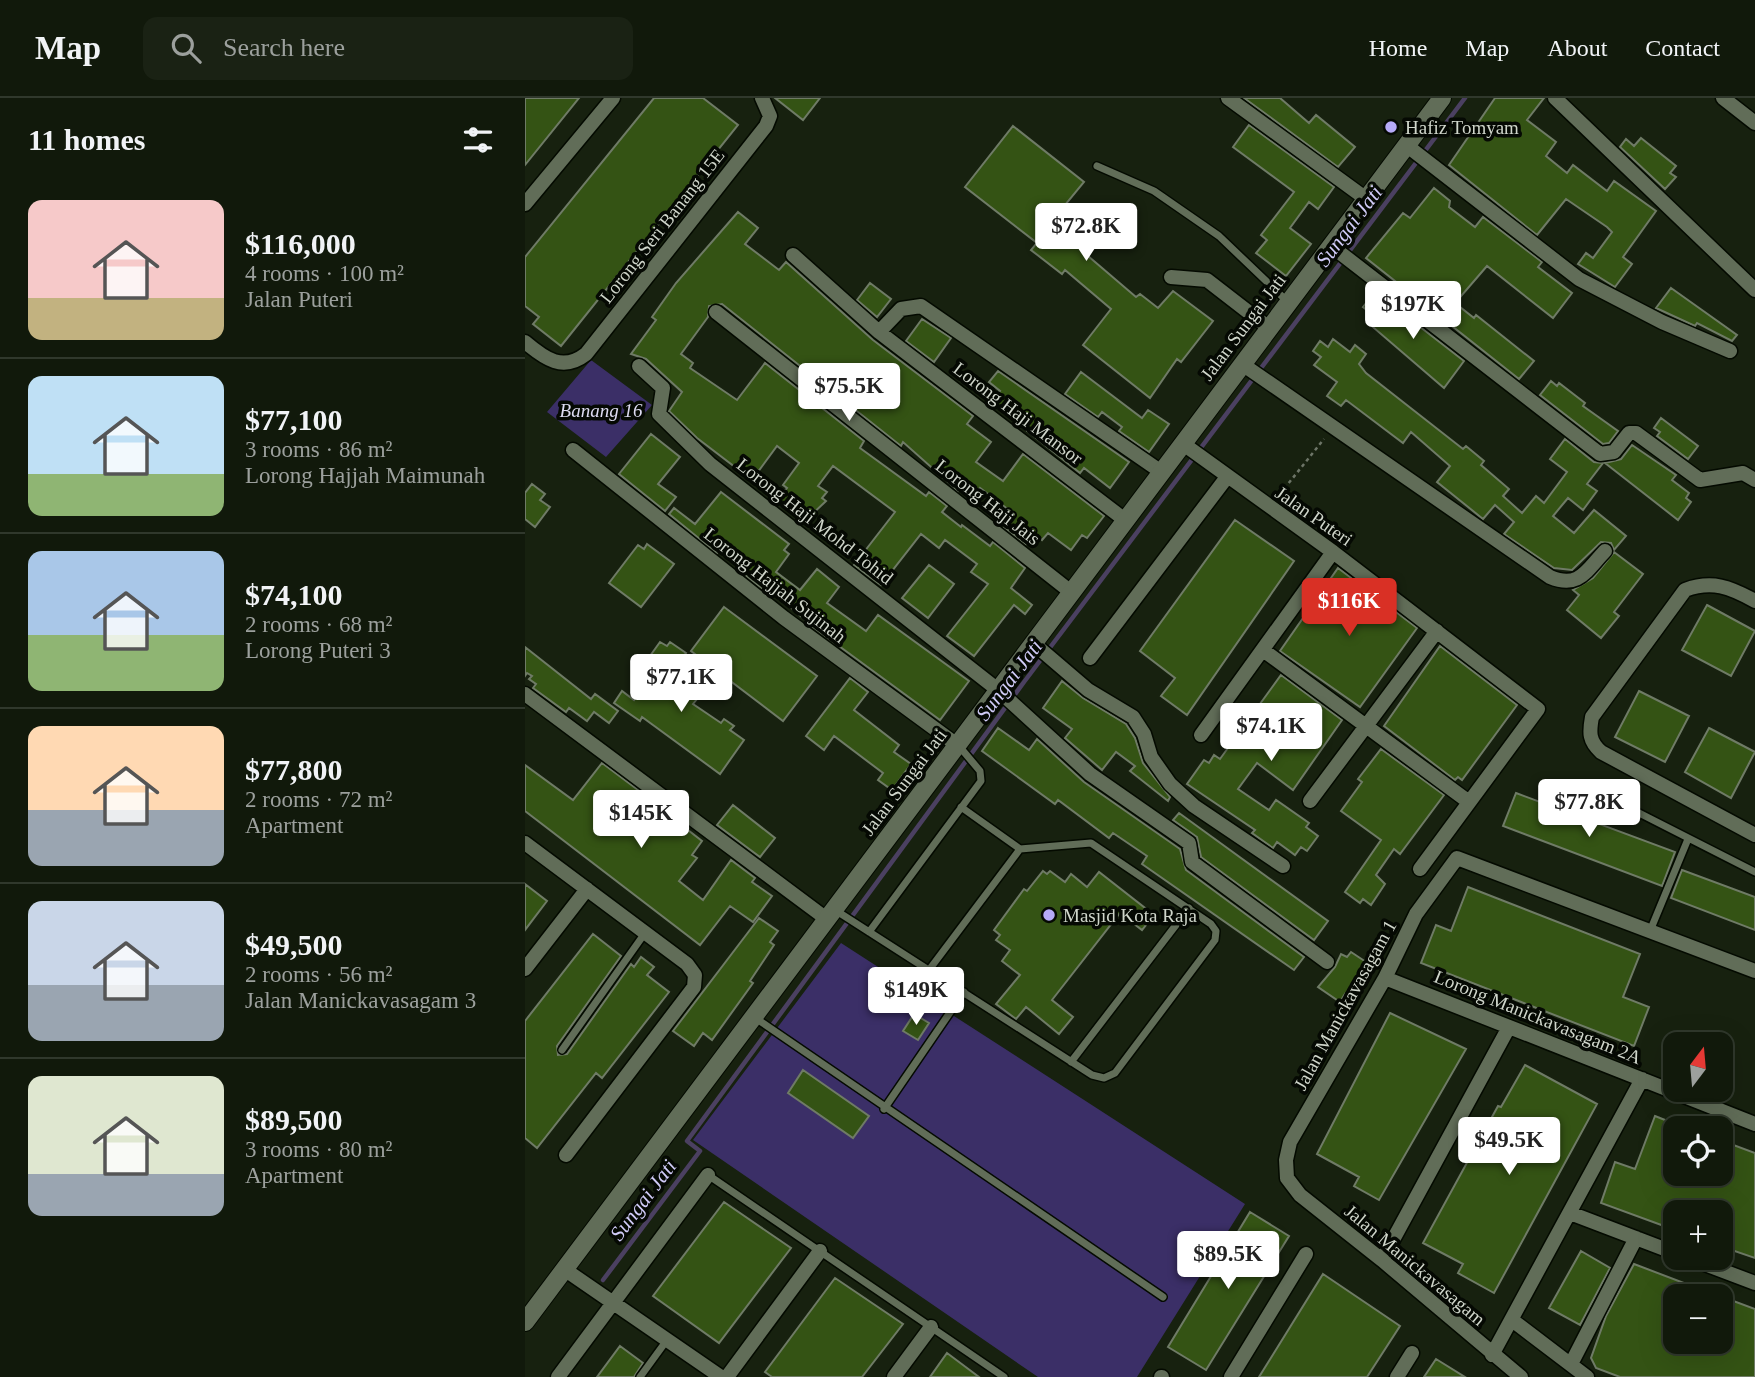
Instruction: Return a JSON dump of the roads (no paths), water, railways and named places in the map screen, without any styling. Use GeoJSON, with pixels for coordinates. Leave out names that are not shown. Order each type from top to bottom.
{"type":"FeatureCollection","features":[{"type":"Feature","properties":{"kind":"main road","name":"Jalan Sungai Jati"},"geometry":{"type":"LineString","coordinates":[[525,1322],[962,750],[1007,698],[1041,651],[1071,592],[1160,471],[1191,450],[1252,370],[1269,328],[1287,302],[1339,253],[1365,198],[1414,152],[1442,98]]}},
{"type":"Feature","properties":{"kind":"street"},"geometry":{"type":"LineString","coordinates":[[525,204],[613,98]]}},
{"type":"Feature","properties":{"kind":"street","name":"Lorong Seri Banang 15E"},"geometry":{"type":"LineString","coordinates":[[525,342],[548,361],[576,362],[586,354],[766,126],[768,106],[762,98]]}},
{"type":"Feature","properties":{"kind":"street"},"geometry":{"type":"LineString","coordinates":[[1228,98],[1365,198]]}},
{"type":"Feature","properties":{"kind":"street"},"geometry":{"type":"LineString","coordinates":[[1555,98],[1755,290]]}},
{"type":"Feature","properties":{"kind":"street"},"geometry":{"type":"LineString","coordinates":[[1723,98],[1755,123]]}},
{"type":"Feature","properties":{"kind":"street"},"geometry":{"type":"LineString","coordinates":[[1414,152],[1579,279],[1662,322],[1730,351]]}},
{"type":"Feature","properties":{"kind":"street"},"geometry":{"type":"LineString","coordinates":[[1339,253],[1599,454],[1614,452],[1629,433],[1636,433],[1700,480],[1743,473],[1755,480]]}},
{"type":"Feature","properties":{"kind":"street","name":"Lorong Haji Mansor"},"geometry":{"type":"LineString","coordinates":[[793,255],[879,332],[1125,520]]}},
{"type":"Feature","properties":{"kind":"street"},"geometry":{"type":"LineString","coordinates":[[1171,277],[1207,280],[1269,328]]}},
{"type":"Feature","properties":{"kind":"street"},"geometry":{"type":"LineString","coordinates":[[879,332],[901,309],[921,306],[1160,471]]}},
{"type":"Feature","properties":{"kind":"street","name":"Lorong Haji Jais"},"geometry":{"type":"LineString","coordinates":[[716,312],[1071,592]]}},
{"type":"Feature","properties":{"kind":"street","name":"Lorong Haji Mohd Tohid"},"geometry":{"type":"LineString","coordinates":[[639,366],[663,388],[659,414],[710,464],[1007,698]]}},
{"type":"Feature","properties":{"kind":"street"},"geometry":{"type":"LineString","coordinates":[[1252,370],[1550,577],[1563,583],[1577,580],[1605,551]]}},
{"type":"Feature","properties":{"kind":"street","name":"Lorong Hajjah Sujinah"},"geometry":{"type":"LineString","coordinates":[[573,450],[784,618],[962,750]]}},
{"type":"Feature","properties":{"kind":"street","name":"Jalan Puteri"},"geometry":{"type":"LineString","coordinates":[[1191,450],[1333,552],[1538,709],[1469,802]]}},
{"type":"Feature","properties":{"kind":"street"},"geometry":{"type":"LineString","coordinates":[[1090,658],[1227,477]]}},
{"type":"Feature","properties":{"kind":"street"},"geometry":{"type":"LineString","coordinates":[[1201,735],[1333,552]]}},
{"type":"Feature","properties":{"kind":"street"},"geometry":{"type":"LineString","coordinates":[[1755,601],[1716,584],[1685,590],[1592,717],[1590,732],[1593,744],[1601,752],[1755,835]]}},
{"type":"Feature","properties":{"kind":"street"},"geometry":{"type":"LineString","coordinates":[[1310,801],[1437,631]]}},
{"type":"Feature","properties":{"kind":"street"},"geometry":{"type":"LineString","coordinates":[[1263,650],[1469,802],[1420,869]]}},
{"type":"Feature","properties":{"kind":"street"},"geometry":{"type":"LineString","coordinates":[[1041,651],[1088,690],[1133,717],[1144,734],[1151,757],[1170,784],[1194,806],[1283,866]]}},
{"type":"Feature","properties":{"kind":"street"},"geometry":{"type":"LineString","coordinates":[[525,694],[835,915]]}},
{"type":"Feature","properties":{"kind":"street"},"geometry":{"type":"LineString","coordinates":[[1007,698],[1090,774],[1189,843],[1192,862],[1327,962]]}},
{"type":"Feature","properties":{"kind":"street"},"geometry":{"type":"LineString","coordinates":[[527,849],[646,933],[687,964],[695,975],[694,987],[566,1155]]}},
{"type":"Feature","properties":{"kind":"street","name":"Jalan Manickavasagam 1"},"geometry":{"type":"LineString","coordinates":[[1287,1178],[1286,1160],[1290,1142],[1385,978],[1416,914],[1457,858],[1650,931]]}},
{"type":"Feature","properties":{"kind":"street"},"geometry":{"type":"LineString","coordinates":[[525,969],[587,889]]}},
{"type":"Feature","properties":{"kind":"street"},"geometry":{"type":"LineString","coordinates":[[1650,931],[1755,971]]}},
{"type":"Feature","properties":{"kind":"street","name":"Lorong Manickavasagam 2A"},"geometry":{"type":"LineString","coordinates":[[1385,978],[1755,1124]]}},
{"type":"Feature","properties":{"kind":"street"},"geometry":{"type":"LineString","coordinates":[[1382,1260],[1509,1027]]}},
{"type":"Feature","properties":{"kind":"street"},"geometry":{"type":"LineString","coordinates":[[1492,1355],[1642,1079]]}},
{"type":"Feature","properties":{"kind":"street"},"geometry":{"type":"LineString","coordinates":[[558,1377],[708,1175]]}},
{"type":"Feature","properties":{"kind":"street","name":"Jalan Manickavasagam"},"geometry":{"type":"LineString","coordinates":[[1287,1178],[1300,1195],[1521,1377]]}},
{"type":"Feature","properties":{"kind":"street"},"geometry":{"type":"LineString","coordinates":[[1570,1213],[1663,1248]]}},
{"type":"Feature","properties":{"kind":"street"},"geometry":{"type":"LineString","coordinates":[[1571,1364],[1636,1238]]}},
{"type":"Feature","properties":{"kind":"street"},"geometry":{"type":"LineString","coordinates":[[727,1377],[820,1251]]}},
{"type":"Feature","properties":{"kind":"street"},"geometry":{"type":"LineString","coordinates":[[1231,1377],[1306,1254]]}},
{"type":"Feature","properties":{"kind":"street"},"geometry":{"type":"LineString","coordinates":[[564,1269],[721,1377]]}},
{"type":"Feature","properties":{"kind":"street"},"geometry":{"type":"LineString","coordinates":[[1721,1270],[1755,1283]]}},
{"type":"Feature","properties":{"kind":"street"},"geometry":{"type":"LineString","coordinates":[[1512,1320],[1587,1377]]}},
{"type":"Feature","properties":{"kind":"street"},"geometry":{"type":"LineString","coordinates":[[894,1377],[931,1327]]}},
{"type":"Feature","properties":{"kind":"street"},"geometry":{"type":"LineString","coordinates":[[1397,1377],[1412,1353]]}},
{"type":"Feature","properties":{"kind":"lane"},"geometry":{"type":"LineString","coordinates":[[1097,166],[1154,191],[1219,236],[1287,302]]}},
{"type":"Feature","properties":{"kind":"lane"},"geometry":{"type":"LineString","coordinates":[[869,932],[981,781],[975,765],[962,750]]}},
{"type":"Feature","properties":{"kind":"lane"},"geometry":{"type":"LineString","coordinates":[[1586,786],[1755,872]]}},
{"type":"Feature","properties":{"kind":"lane"},"geometry":{"type":"LineString","coordinates":[[835,915],[853,922],[1092,1075],[1104,1078],[1115,1073],[1215,940],[1216,932],[1211,924],[1189,908],[1091,843],[1020,849],[961,807]]}},
{"type":"Feature","properties":{"kind":"lane"},"geometry":{"type":"LineString","coordinates":[[1650,931],[1688,839]]}},
{"type":"Feature","properties":{"kind":"lane"},"geometry":{"type":"LineString","coordinates":[[929,970],[1020,849]]}},
{"type":"Feature","properties":{"kind":"lane"},"geometry":{"type":"LineString","coordinates":[[1071,1062],[1189,908]]}},
{"type":"Feature","properties":{"kind":"lane"},"geometry":{"type":"LineString","coordinates":[[562,1050],[646,933]]}},
{"type":"Feature","properties":{"kind":"lane"},"geometry":{"type":"LineString","coordinates":[[884,1109],[964,992]]}},
{"type":"Feature","properties":{"kind":"lane"},"geometry":{"type":"LineString","coordinates":[[758,1020],[884,1109],[1163,1297]]}},
{"type":"Feature","properties":{"kind":"lane"},"geometry":{"type":"LineString","coordinates":[[708,1175],[1004,1377]]}},
{"type":"Feature","properties":{"kind":"lane"},"geometry":{"type":"LineString","coordinates":[[640,1377],[667,1340]]}},
{"type":"Feature","properties":{"kind":"waterway","name":"Sungai Jati"},"geometry":{"type":"LineString","coordinates":[[603,1280],[700,1151],[687,1141],[1024,682],[1465,98]]}},
{"type":"Feature","properties":{"kind":"place","name":"Hafiz Tomyam"},"geometry":{"type":"Point","coordinates":[1391,127]}},
{"type":"Feature","properties":{"kind":"place","name":"Masjid Kota Raja"},"geometry":{"type":"Point","coordinates":[1049,915]}},
{"type":"Feature","properties":{"kind":"park label","name":"Banang 16"},"geometry":{"type":"Point","coordinates":[601,410]}}]}
